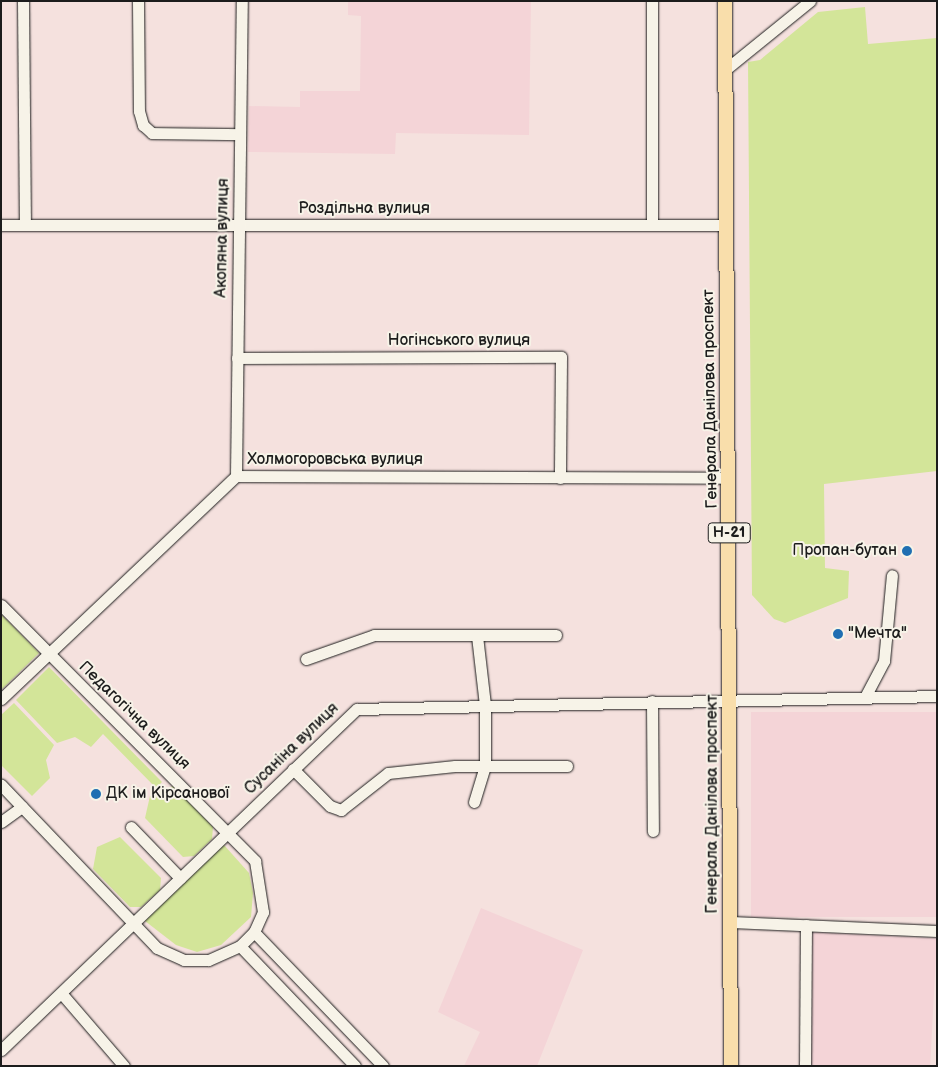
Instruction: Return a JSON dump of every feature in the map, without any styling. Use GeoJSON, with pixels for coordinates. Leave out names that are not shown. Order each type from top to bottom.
{"type":"FeatureCollection","features":[{"type":"Feature","properties":{"kind":"main road","name":"Генерала Данілова проспект"},"geometry":{"type":"LineString","coordinates":[[725,1],[731,699],[731,1066]]}},
{"type":"Feature","properties":{"kind":"street"},"geometry":{"type":"LineString","coordinates":[[23,1],[25,225]]}},
{"type":"Feature","properties":{"kind":"street"},"geometry":{"type":"LineString","coordinates":[[138,1],[139,112],[143,125],[152,133],[240,134]]}},
{"type":"Feature","properties":{"kind":"street","name":"Акопяна вулиця"},"geometry":{"type":"LineString","coordinates":[[236,476],[242,1]]}},
{"type":"Feature","properties":{"kind":"street"},"geometry":{"type":"LineString","coordinates":[[652,1],[652,225]]}},
{"type":"Feature","properties":{"kind":"street"},"geometry":{"type":"LineString","coordinates":[[726,69],[810,1]]}},
{"type":"Feature","properties":{"kind":"street","name":"Роздільна вулиця"},"geometry":{"type":"LineString","coordinates":[[1,225],[727,225]]}},
{"type":"Feature","properties":{"kind":"street","name":"Ногінського вулиця"},"geometry":{"type":"LineString","coordinates":[[238,358],[561,357],[560,478]]}},
{"type":"Feature","properties":{"kind":"street","name":"Холмогоровська вулиця"},"geometry":{"type":"LineString","coordinates":[[1,699],[236,476],[729,478]]}},
{"type":"Feature","properties":{"kind":"street"},"geometry":{"type":"LineString","coordinates":[[865,697],[884,661],[892,575]]}},
{"type":"Feature","properties":{"kind":"street","name":"Педагогічна вулиця"},"geometry":{"type":"LineString","coordinates":[[1,605],[47,654],[229,831],[255,861],[262,885],[263,912],[254,932],[240,946],[208,960],[184,960],[157,948],[1,785]]}},
{"type":"Feature","properties":{"kind":"street"},"geometry":{"type":"LineString","coordinates":[[306,659],[374,635],[556,635]]}},
{"type":"Feature","properties":{"kind":"street"},"geometry":{"type":"LineString","coordinates":[[474,802],[485,766],[485,706],[477,636]]}},
{"type":"Feature","properties":{"kind":"street","name":"Сусаніна вулиця"},"geometry":{"type":"LineString","coordinates":[[1,1050],[62,994],[357,709],[731,699],[937,696]]}},
{"type":"Feature","properties":{"kind":"street"},"geometry":{"type":"LineString","coordinates":[[652,701],[653,831]]}},
{"type":"Feature","properties":{"kind":"street"},"geometry":{"type":"LineString","coordinates":[[294,770],[330,806],[341,810],[388,772],[485,766],[567,766]]}},
{"type":"Feature","properties":{"kind":"street"},"geometry":{"type":"LineString","coordinates":[[1,822],[22,807]]}},
{"type":"Feature","properties":{"kind":"street"},"geometry":{"type":"LineString","coordinates":[[131,827],[180,878]]}},
{"type":"Feature","properties":{"kind":"street"},"geometry":{"type":"LineString","coordinates":[[731,922],[937,931]]}},
{"type":"Feature","properties":{"kind":"street"},"geometry":{"type":"LineString","coordinates":[[805,1066],[806,925]]}},
{"type":"Feature","properties":{"kind":"street"},"geometry":{"type":"LineString","coordinates":[[254,932],[383,1066]]}},
{"type":"Feature","properties":{"kind":"street"},"geometry":{"type":"LineString","coordinates":[[240,946],[354,1065]]}},
{"type":"Feature","properties":{"kind":"street"},"geometry":{"type":"LineString","coordinates":[[62,994],[124,1066]]}},
{"type":"Feature","properties":{"kind":"shaded area"},"geometry":{"type":"Polygon","coordinates":[[[348,1],[531,1],[529,135],[396,133],[395,154],[248,152],[249,106],[300,107],[300,91],[360,91],[361,16],[348,15],[348,1]]]}},
{"type":"Feature","properties":{"kind":"shaded area"},"geometry":{"type":"Polygon","coordinates":[[[751,712],[937,712],[937,917],[751,917],[751,712]]]}},
{"type":"Feature","properties":{"kind":"shaded area"},"geometry":{"type":"Polygon","coordinates":[[[481,908],[583,950],[537,1066],[464,1066],[480,1032],[438,1012],[481,908]]]}},
{"type":"Feature","properties":{"kind":"shaded area"},"geometry":{"type":"Polygon","coordinates":[[[812,932],[937,939],[930,1066],[805,1066],[812,932]]]}},
{"type":"Feature","properties":{"kind":"green space"},"geometry":{"type":"Polygon","coordinates":[[[865,7],[868,44],[937,38],[937,471],[824,484],[825,568],[849,571],[848,598],[785,623],[774,619],[752,595],[748,62],[760,60],[818,12],[865,7]]]}},
{"type":"Feature","properties":{"kind":"green space"},"geometry":{"type":"Polygon","coordinates":[[[1,614],[39,653],[1,690],[1,614]]]}},
{"type":"Feature","properties":{"kind":"green space"},"geometry":{"type":"Polygon","coordinates":[[[49,667],[162,782],[156,788],[103,734],[91,747],[75,737],[57,743],[16,700],[49,667]]]}},
{"type":"Feature","properties":{"kind":"green space"},"geometry":{"type":"Polygon","coordinates":[[[14,703],[54,745],[46,760],[50,778],[32,796],[1,765],[1,715],[14,703]]]}},
{"type":"Feature","properties":{"kind":"green space"},"geometry":{"type":"Polygon","coordinates":[[[173,786],[213,827],[212,839],[194,856],[183,857],[145,818],[150,796],[173,786]]]}},
{"type":"Feature","properties":{"kind":"green space"},"geometry":{"type":"Polygon","coordinates":[[[120,837],[161,878],[160,890],[141,907],[130,907],[93,869],[97,847],[120,837]]]}},
{"type":"Feature","properties":{"kind":"green space"},"geometry":{"type":"Polygon","coordinates":[[[224,845],[249,873],[253,893],[251,917],[221,945],[197,952],[176,945],[145,921],[224,845]]]}},
{"type":"Feature","properties":{"kind":"place","name":"Пропан-бутан"},"geometry":{"type":"Point","coordinates":[907,551]}},
{"type":"Feature","properties":{"kind":"place","name":"\"Мечта\""},"geometry":{"type":"Point","coordinates":[838,634]}},
{"type":"Feature","properties":{"kind":"place","name":"ДК ім Кірсанової"},"geometry":{"type":"Point","coordinates":[96,794]}}]}
